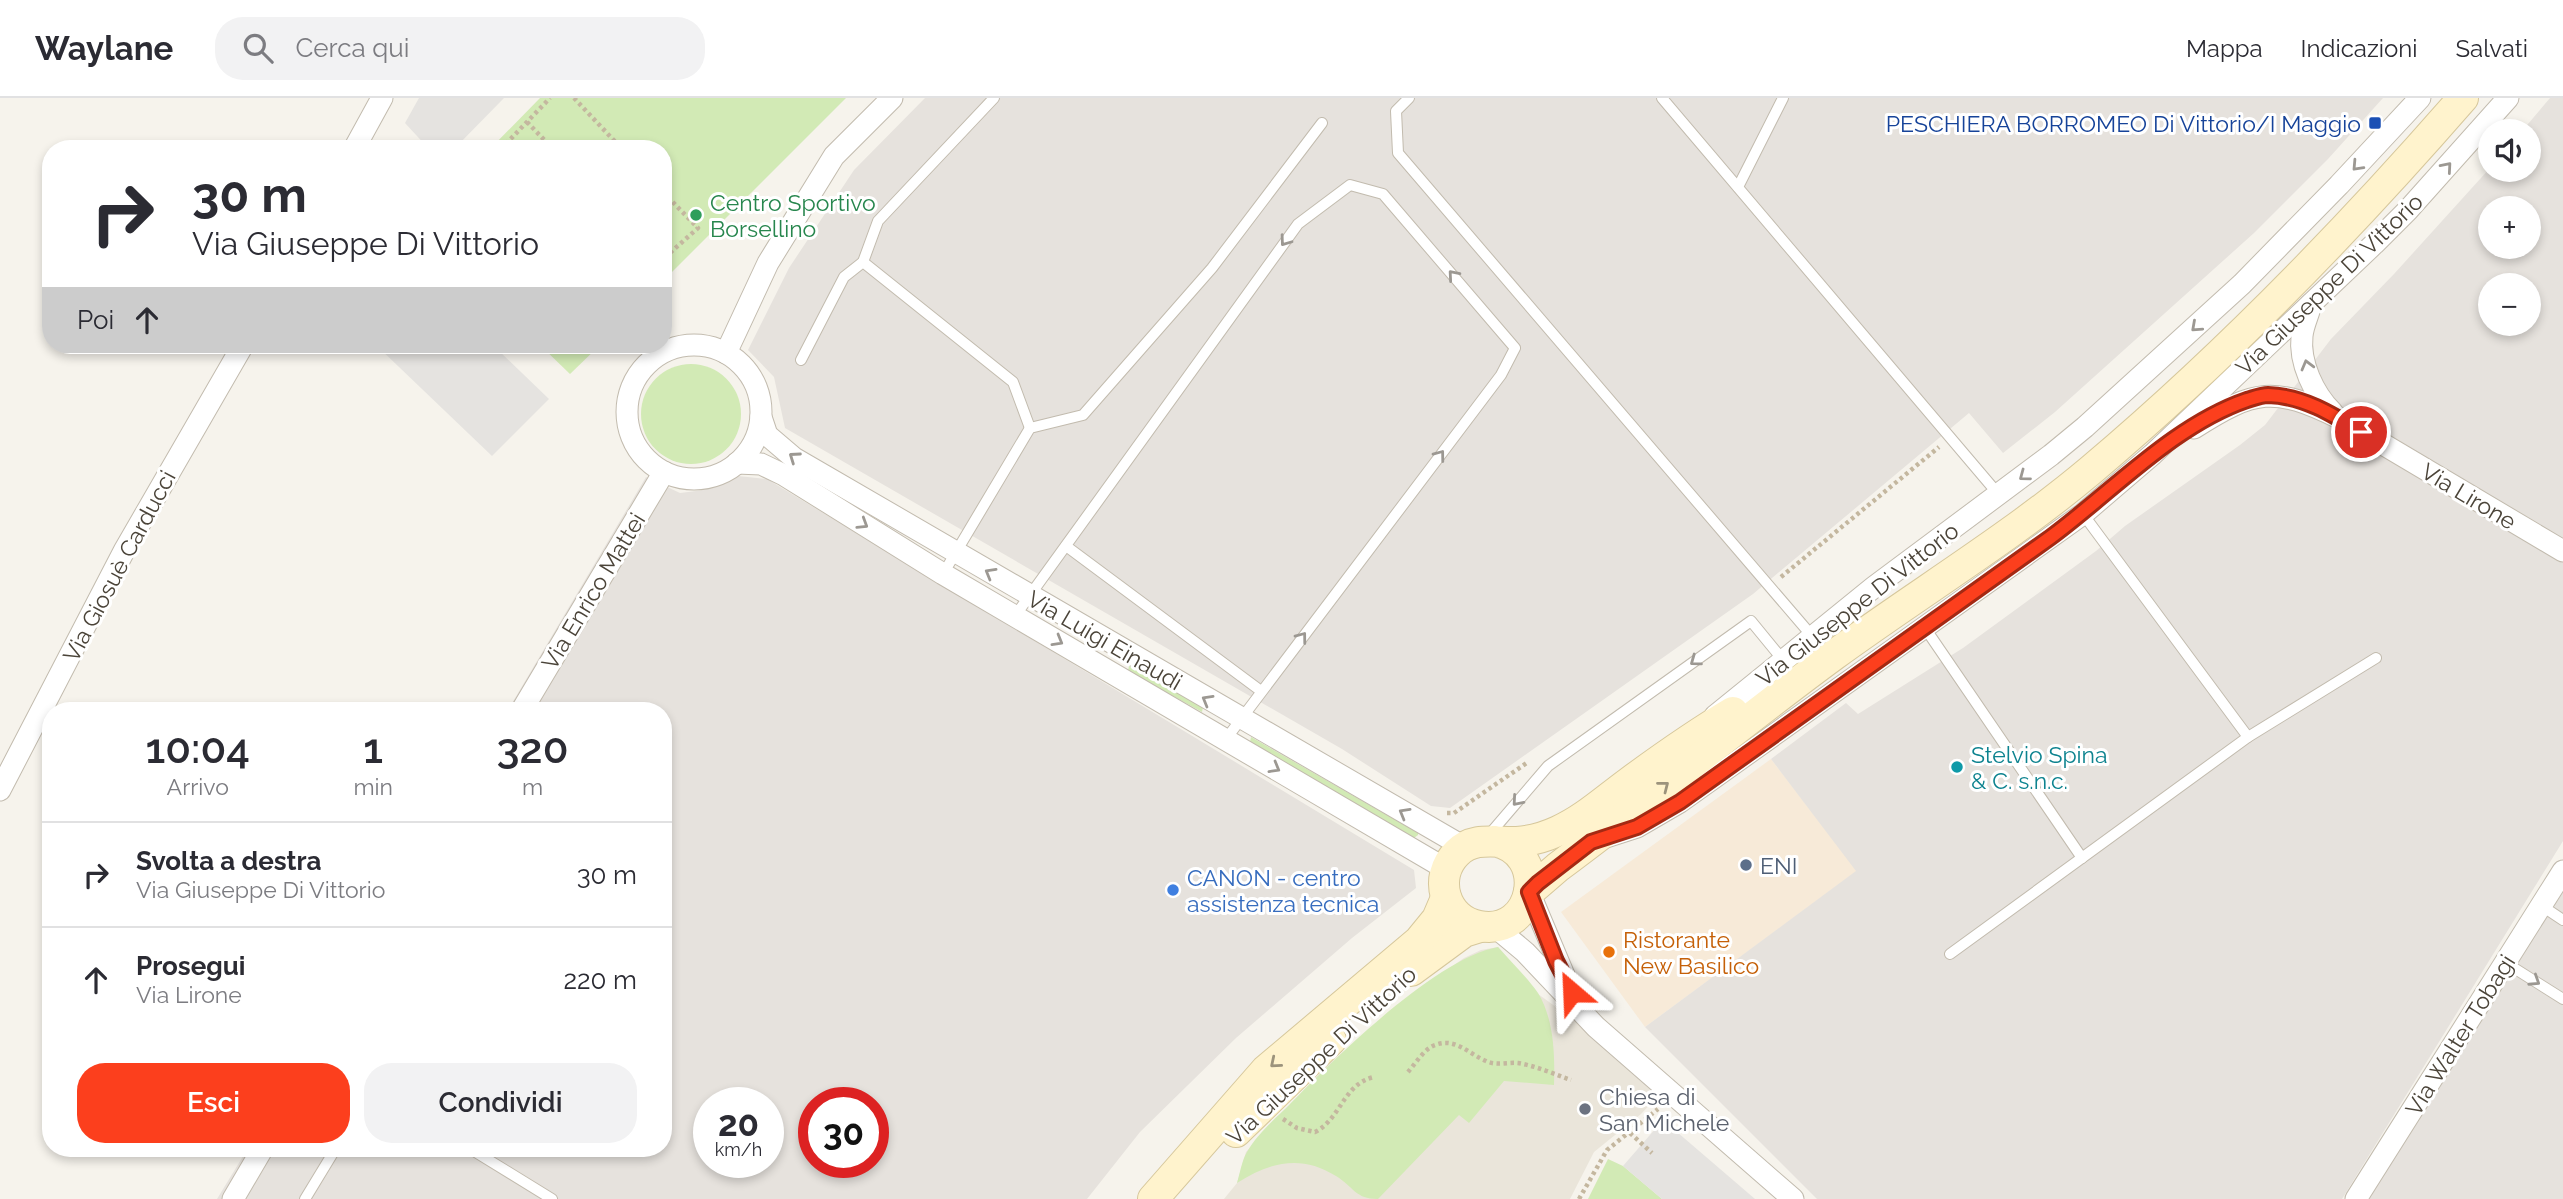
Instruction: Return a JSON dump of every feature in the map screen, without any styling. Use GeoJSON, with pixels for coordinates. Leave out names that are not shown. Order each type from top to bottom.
{"type":"FeatureCollection","features":[{"type":"Feature","properties":{"kind":"main road","name":"Via Giuseppe Di Vittorio"},"geometry":{"type":"LineString","coordinates":[[1153,1199],[1266,1070],[1419,942],[1437,919],[1446,898],[1444,881],[1472,850],[1536,839],[1569,825],[1823,646],[2013,529],[2117,447],[2220,353],[2313,262],[2421,148],[2463,98]]}},
{"type":"Feature","properties":{"kind":"main road","name":"Via Giuseppe Di Vittorio"},"geometry":{"type":"LineString","coordinates":[[1174,1199],[1228,1139],[1325,1045],[1428,957],[1464,932],[1508,922],[1518,914],[1529,892],[1538,883],[1591,842],[1823,646]]}},
{"type":"Feature","properties":{"kind":"main road"},"geometry":{"type":"LineString","coordinates":[[1472,850],[1507,846],[1521,857],[1529,873],[1529,892]]}},
{"type":"Feature","properties":{"kind":"main road"},"geometry":{"type":"LineString","coordinates":[[1446,898],[1459,917],[1487,926]]}},
{"type":"Feature","properties":{"kind":"street"},"geometry":{"type":"LineString","coordinates":[[359,140],[382,98]]}},
{"type":"Feature","properties":{"kind":"street"},"geometry":{"type":"LineString","coordinates":[[726,353],[768,263],[834,156],[892,98]]}},
{"type":"Feature","properties":{"kind":"street","name":"Via Giuseppe Di Vittorio"},"geometry":{"type":"LineString","coordinates":[[1691,737],[1783,660],[1823,646],[1874,587],[2085,427],[2242,284],[2420,98]]}},
{"type":"Feature","properties":{"kind":"street","name":"Via Giuseppe Di Vittorio"},"geometry":{"type":"LineString","coordinates":[[1591,842],[1637,827],[1680,802],[2083,514],[2153,454],[2311,304],[2407,210],[2508,98]]}},
{"type":"Feature","properties":{"kind":"street","name":"Via Lirone"},"geometry":{"type":"LineString","coordinates":[[2311,304],[2302,337],[2304,359],[2320,400],[2339,418]]}},
{"type":"Feature","properties":{"kind":"street"},"geometry":{"type":"LineString","coordinates":[[660,354],[648,363],[635,379],[628,398],[627,421],[633,441],[646,460],[664,472],[682,478],[702,478],[721,473],[737,463],[749,450],[757,435],[761,417],[759,398],[752,380],[741,365],[726,353],[706,346],[685,345],[672,349]]}},
{"type":"Feature","properties":{"kind":"street","name":"Via Giosuè Carducci"},"geometry":{"type":"LineString","coordinates":[[46,702],[124,551],[238,354]]}},
{"type":"Feature","properties":{"kind":"street","name":"Via Lirone"},"geometry":{"type":"LineString","coordinates":[[2153,454],[2225,408],[2264,395],[2305,401],[2339,418],[2563,551]]}},
{"type":"Feature","properties":{"kind":"street","name":"Via Luigi Einaudi"},"geometry":{"type":"LineString","coordinates":[[761,417],[767,435],[794,458],[1240,719],[1472,850]]}},
{"type":"Feature","properties":{"kind":"street","name":"Via Luigi Einaudi"},"geometry":{"type":"LineString","coordinates":[[737,463],[761,464],[784,475],[943,574],[1226,739],[1472,850]]}},
{"type":"Feature","properties":{"kind":"street","name":"Via Enrico Mattei"},"geometry":{"type":"LineString","coordinates":[[527,702],[664,472]]}},
{"type":"Feature","properties":{"kind":"street","name":"Via Giosuè Carducci"},"geometry":{"type":"LineString","coordinates":[[0,790],[42,709]]}},
{"type":"Feature","properties":{"kind":"street","name":"Via Walter Tobagi"},"geometry":{"type":"LineString","coordinates":[[2356,1199],[2563,871]]}},
{"type":"Feature","properties":{"kind":"street"},"geometry":{"type":"LineString","coordinates":[[1529,892],[1556,961],[1582,1014]]}},
{"type":"Feature","properties":{"kind":"street"},"geometry":{"type":"LineString","coordinates":[[1487,926],[1525,952],[1582,1014],[1793,1199]]}},
{"type":"Feature","properties":{"kind":"street"},"geometry":{"type":"LineString","coordinates":[[233,1199],[258,1157]]}},
{"type":"Feature","properties":{"kind":"lane"},"geometry":{"type":"LineString","coordinates":[[801,360],[844,277],[863,262],[878,221],[994,98]]}},
{"type":"Feature","properties":{"kind":"lane"},"geometry":{"type":"LineString","coordinates":[[1409,98],[1396,111],[1398,153],[1823,646]]}},
{"type":"Feature","properties":{"kind":"lane"},"geometry":{"type":"LineString","coordinates":[[1662,98],[1998,495]]}},
{"type":"Feature","properties":{"kind":"lane"},"geometry":{"type":"LineString","coordinates":[[1738,187],[1783,98]]}},
{"type":"Feature","properties":{"kind":"lane"},"geometry":{"type":"LineString","coordinates":[[943,574],[1030,428],[1083,415],[1212,268],[1322,123]]}},
{"type":"Feature","properties":{"kind":"lane"},"geometry":{"type":"LineString","coordinates":[[1015,616],[1298,224],[1350,185],[1383,194],[1515,348],[1501,374],[1226,739]]}},
{"type":"Feature","properties":{"kind":"lane"},"geometry":{"type":"LineString","coordinates":[[863,262],[1013,382],[1030,428]]}},
{"type":"Feature","properties":{"kind":"lane"},"geometry":{"type":"LineString","coordinates":[[2083,514],[2248,737]]}},
{"type":"Feature","properties":{"kind":"lane"},"geometry":{"type":"LineString","coordinates":[[1066,546],[1261,691]]}},
{"type":"Feature","properties":{"kind":"lane"},"geometry":{"type":"LineString","coordinates":[[1472,850],[1548,766],[1751,621],[1783,660]]}},
{"type":"Feature","properties":{"kind":"lane"},"geometry":{"type":"LineString","coordinates":[[1926,628],[2082,858]]}},
{"type":"Feature","properties":{"kind":"lane"},"geometry":{"type":"LineString","coordinates":[[1950,954],[2248,737],[2376,659]]}},
{"type":"Feature","properties":{"kind":"lane"},"geometry":{"type":"LineString","coordinates":[[2542,906],[2563,920]]}},
{"type":"Feature","properties":{"kind":"lane"},"geometry":{"type":"LineString","coordinates":[[2506,963],[2563,999]]}},
{"type":"Feature","properties":{"kind":"lane"},"geometry":{"type":"LineString","coordinates":[[305,1199],[331,1157]]}},
{"type":"Feature","properties":{"kind":"lane"},"geometry":{"type":"LineString","coordinates":[[484,1157],[552,1199]]}},
{"type":"Feature","properties":{"kind":"path"},"geometry":{"type":"LineString","coordinates":[[510,140],[550,98]]}},
{"type":"Feature","properties":{"kind":"path"},"geometry":{"type":"LineString","coordinates":[[573,98],[613,140]]}},
{"type":"Feature","properties":{"kind":"path"},"geometry":{"type":"LineString","coordinates":[[527,122],[544,140]]}},
{"type":"Feature","properties":{"kind":"path"},"geometry":{"type":"LineString","coordinates":[[672,201],[698,228],[672,251]]}},
{"type":"Feature","properties":{"kind":"path"},"geometry":{"type":"LineString","coordinates":[[1770,586],[1950,437]]}},
{"type":"Feature","properties":{"kind":"path"},"geometry":{"type":"LineString","coordinates":[[1429,827],[1438,813],[1454,813],[1533,758]]}},
{"type":"Feature","properties":{"kind":"path"},"geometry":{"type":"LineString","coordinates":[[1408,1072],[1427,1050],[1446,1043],[1458,1045],[1497,1064],[1516,1063],[1571,1080]]}},
{"type":"Feature","properties":{"kind":"path"},"geometry":{"type":"LineString","coordinates":[[1282,1118],[1297,1128],[1315,1132],[1329,1121],[1355,1085],[1363,1079],[1374,1077]]}},
{"type":"Feature","properties":{"kind":"path"},"geometry":{"type":"LineString","coordinates":[[1579,1199],[1607,1150],[1649,1118],[1671,1093]]}},
{"type":"Feature","properties":{"kind":"path"},"geometry":{"type":"LineString","coordinates":[[1630,1133],[1652,1153]]}},
{"type":"Feature","properties":{"kind":"shaded area"},"geometry":{"type":"Polygon","coordinates":[[[419,98],[504,98],[463,140],[421,140],[405,123],[419,98]]]}},
{"type":"Feature","properties":{"kind":"shaded area"},"geometry":{"type":"Polygon","coordinates":[[[925,98],[2383,98],[2328,159],[2254,233],[2055,412],[2003,453],[1969,413],[1753,594],[1450,808],[1431,806],[1342,749],[785,428],[774,377],[748,350],[789,268],[854,170],[925,98]]]}},
{"type":"Feature","properties":{"kind":"shaded area"},"geometry":{"type":"Polygon","coordinates":[[[2550,98],[2563,98],[2563,841],[2342,1199],[1817,1199],[1645,1027],[1856,871],[1771,759],[1846,703],[1858,714],[1963,648],[2096,551],[2125,526],[2240,445],[2265,425],[2331,339],[2478,181],[2541,182],[2541,119],[2532,119],[2550,98]]]}},
{"type":"Feature","properties":{"kind":"shaded area"},"geometry":{"type":"Polygon","coordinates":[[[385,354],[502,354],[549,399],[492,456],[385,354]]]}},
{"type":"Feature","properties":{"kind":"shaded area"},"geometry":{"type":"Polygon","coordinates":[[[738,476],[767,479],[1414,870],[1416,888],[1352,938],[1236,1038],[1140,1132],[1087,1199],[217,1199],[243,1157],[672,1157],[672,702],[513,702],[646,477],[680,493],[704,490],[738,476]]]}},
{"type":"Feature","properties":{"kind":"shaded area"},"geometry":{"type":"Polygon","coordinates":[[[1771,759],[1857,871],[1645,1027],[1561,912],[1771,759]]]}},
{"type":"Feature","properties":{"kind":"shaded area"},"geometry":{"type":"Polygon","coordinates":[[[2563,871],[2563,1199],[2356,1199],[2563,871]]]}},
{"type":"Feature","properties":{"kind":"shaded area"},"geometry":{"type":"Polygon","coordinates":[[[1498,947],[1538,994],[1581,1025],[1659,1095],[1641,1114],[1594,1152],[1570,1199],[1224,1199],[1237,1183],[1246,1152],[1329,1064],[1410,996],[1464,958],[1481,950],[1498,947]]]}},
{"type":"Feature","properties":{"kind":"shaded area"},"geometry":{"type":"Polygon","coordinates":[[[1663,1120],[1755,1199],[1662,1199],[1623,1166],[1663,1120]]]}},
{"type":"Feature","properties":{"kind":"green space","name":"Centro Sportivo Borsellino"},"geometry":{"type":"Polygon","coordinates":[[[540,98],[846,98],[672,272],[672,140],[499,140],[540,98]]]}},
{"type":"Feature","properties":{"kind":"green space"},"geometry":{"type":"Polygon","coordinates":[[[549,354],[591,354],[570,374],[549,354]]]}},
{"type":"Feature","properties":{"kind":"green space"},"geometry":{"type":"Polygon","coordinates":[[[691,364],[710,367],[727,378],[738,395],[741,414],[738,433],[727,450],[710,461],[691,464],[672,461],[655,450],[644,433],[641,414],[644,395],[655,378],[672,367],[691,364]]]}},
{"type":"Feature","properties":{"kind":"green space"},"geometry":{"type":"Polygon","coordinates":[[[1129,666],[1203,707],[1202,712],[1128,671],[1129,666]]]}},
{"type":"Feature","properties":{"kind":"green space"},"geometry":{"type":"Polygon","coordinates":[[[1251,737],[1418,835],[1414,838],[1250,742],[1251,737]]]}},
{"type":"Feature","properties":{"kind":"green space"},"geometry":{"type":"Polygon","coordinates":[[[1498,947],[1529,981],[1543,1003],[1552,1038],[1554,1085],[1504,1081],[1469,1123],[1459,1115],[1378,1199],[1359,1195],[1342,1180],[1323,1169],[1298,1163],[1286,1163],[1261,1170],[1237,1183],[1245,1155],[1256,1139],[1359,1037],[1417,989],[1446,970],[1473,955],[1498,947]]]}},
{"type":"Feature","properties":{"kind":"green space"},"geometry":{"type":"Polygon","coordinates":[[[1608,1159],[1623,1166],[1662,1199],[1588,1199],[1608,1159]]]}},
{"type":"Feature","properties":{"kind":"place","name":"PESCHIERA BORROMEO Di Vittorio/I Maggio"},"geometry":{"type":"Point","coordinates":[2375,123]}},
{"type":"Feature","properties":{"kind":"place","name":"Centro Sportivo Borsellino"},"geometry":{"type":"Point","coordinates":[696,215]}},
{"type":"Feature","properties":{"kind":"place","name":"Stelvio Spina & C. s.n.c."},"geometry":{"type":"Point","coordinates":[1957,767]}},
{"type":"Feature","properties":{"kind":"place","name":"ENI"},"geometry":{"type":"Point","coordinates":[1746,865]}},
{"type":"Feature","properties":{"kind":"place","name":"CANON - centro assistenza tecnica"},"geometry":{"type":"Point","coordinates":[1173,890]}},
{"type":"Feature","properties":{"kind":"place","name":"Ristorante New Basilico"},"geometry":{"type":"Point","coordinates":[1609,952]}},
{"type":"Feature","properties":{"kind":"place","name":"Chiesa di San Michele"},"geometry":{"type":"Point","coordinates":[1585,1109]}},
{"type":"Feature","properties":{"kind":"route"},"geometry":{"type":"LineString","coordinates":[[1572,992],[1556,961],[1529,892],[1591,842],[1637,827],[1680,802],[2083,514],[2153,454],[2225,408],[2264,395],[2287,397],[2305,401],[2361,432]]}}]}
